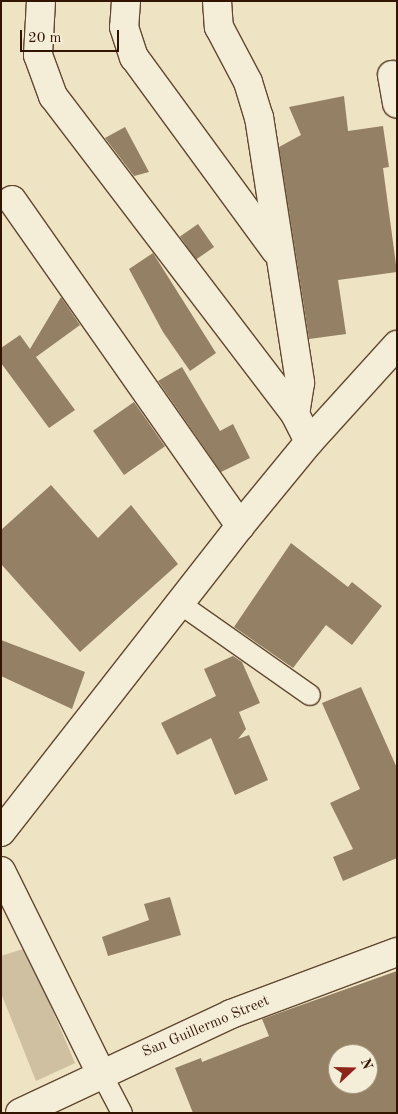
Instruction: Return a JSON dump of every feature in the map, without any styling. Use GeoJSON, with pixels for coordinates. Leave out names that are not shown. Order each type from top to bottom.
{"type":"FeatureCollection","features":[{"type":"Feature","properties":{"kind":"street"},"geometry":{"type":"LineString","coordinates":[[41,1],[38,55],[53,96],[295,414],[308,442]]}},
{"type":"Feature","properties":{"kind":"street"},"geometry":{"type":"LineString","coordinates":[[126,1],[124,27],[134,57],[278,254]]}},
{"type":"Feature","properties":{"kind":"street"},"geometry":{"type":"LineString","coordinates":[[217,1],[219,27],[255,98],[278,254],[300,383],[295,414]]}},
{"type":"Feature","properties":{"kind":"street"},"geometry":{"type":"LineString","coordinates":[[392,75],[397,104]]}},
{"type":"Feature","properties":{"kind":"street"},"geometry":{"type":"LineString","coordinates":[[12,200],[240,526]]}},
{"type":"Feature","properties":{"kind":"street"},"geometry":{"type":"LineString","coordinates":[[1,832],[179,602],[308,442],[397,345]]}},
{"type":"Feature","properties":{"kind":"street"},"geometry":{"type":"LineString","coordinates":[[1,871],[101,1073]]}},
{"type":"Feature","properties":{"kind":"street","name":"San Guillermo Street"},"geometry":{"type":"LineString","coordinates":[[20,1113],[101,1073],[231,1014],[397,952]]}},
{"type":"Feature","properties":{"kind":"lane"},"geometry":{"type":"LineString","coordinates":[[179,602],[310,695]]}},
{"type":"Feature","properties":{"kind":"lane"},"geometry":{"type":"LineString","coordinates":[[101,1073],[122,1113]]}},
{"type":"Feature","properties":{"kind":"shaded area"},"geometry":{"type":"Polygon","coordinates":[[[26,948],[75,1063],[36,1081],[1,993],[1,956],[26,948]]]}},
{"type":"Feature","properties":{"kind":"building"},"geometry":{"type":"Polygon","coordinates":[[[344,96],[348,131],[383,126],[389,167],[383,168],[397,272],[338,280],[346,334],[309,339],[279,147],[301,135],[289,107],[344,96]]]}},
{"type":"Feature","properties":{"kind":"building"},"geometry":{"type":"Polygon","coordinates":[[[125,127],[149,172],[134,176],[105,138],[125,127]]]}},
{"type":"Feature","properties":{"kind":"building"},"geometry":{"type":"Polygon","coordinates":[[[198,224],[214,247],[196,260],[180,237],[198,224]]]}},
{"type":"Feature","properties":{"kind":"building"},"geometry":{"type":"Polygon","coordinates":[[[153,253],[216,353],[190,371],[163,332],[129,269],[153,253]]]}},
{"type":"Feature","properties":{"kind":"building"},"geometry":{"type":"Polygon","coordinates":[[[61,297],[80,325],[36,357],[75,410],[49,428],[1,363],[1,348],[20,335],[30,349],[61,297]]]}},
{"type":"Feature","properties":{"kind":"building"},"geometry":{"type":"Polygon","coordinates":[[[182,367],[220,431],[233,424],[250,458],[221,472],[158,381],[182,367]]]}},
{"type":"Feature","properties":{"kind":"building"},"geometry":{"type":"Polygon","coordinates":[[[134,402],[165,446],[124,475],[93,431],[134,402]]]}},
{"type":"Feature","properties":{"kind":"building"},"geometry":{"type":"Polygon","coordinates":[[[51,485],[98,538],[131,505],[178,564],[80,652],[1,564],[1,530],[51,485]]]}},
{"type":"Feature","properties":{"kind":"building"},"geometry":{"type":"Polygon","coordinates":[[[291,543],[348,587],[352,582],[382,606],[352,645],[326,625],[293,668],[234,627],[291,543]]]}},
{"type":"Feature","properties":{"kind":"building"},"geometry":{"type":"Polygon","coordinates":[[[1,640],[85,672],[72,709],[1,676],[1,640]]]}},
{"type":"Feature","properties":{"kind":"building"},"geometry":{"type":"Polygon","coordinates":[[[233,656],[242,662],[260,703],[239,712],[246,729],[238,739],[249,735],[268,780],[235,795],[211,738],[177,755],[161,723],[216,696],[204,669],[233,656]]]}},
{"type":"Feature","properties":{"kind":"building"},"geometry":{"type":"Polygon","coordinates":[[[361,687],[397,768],[397,858],[343,881],[333,857],[353,849],[330,803],[360,789],[322,703],[361,687]]]}},
{"type":"Feature","properties":{"kind":"building"},"geometry":{"type":"Polygon","coordinates":[[[170,897],[181,935],[108,956],[102,937],[149,920],[144,904],[170,897]]]}},
{"type":"Feature","properties":{"kind":"building"},"geometry":{"type":"Polygon","coordinates":[[[397,971],[397,1113],[193,1113],[175,1068],[201,1058],[202,1062],[269,1036],[262,1019],[397,971]]]}}]}
